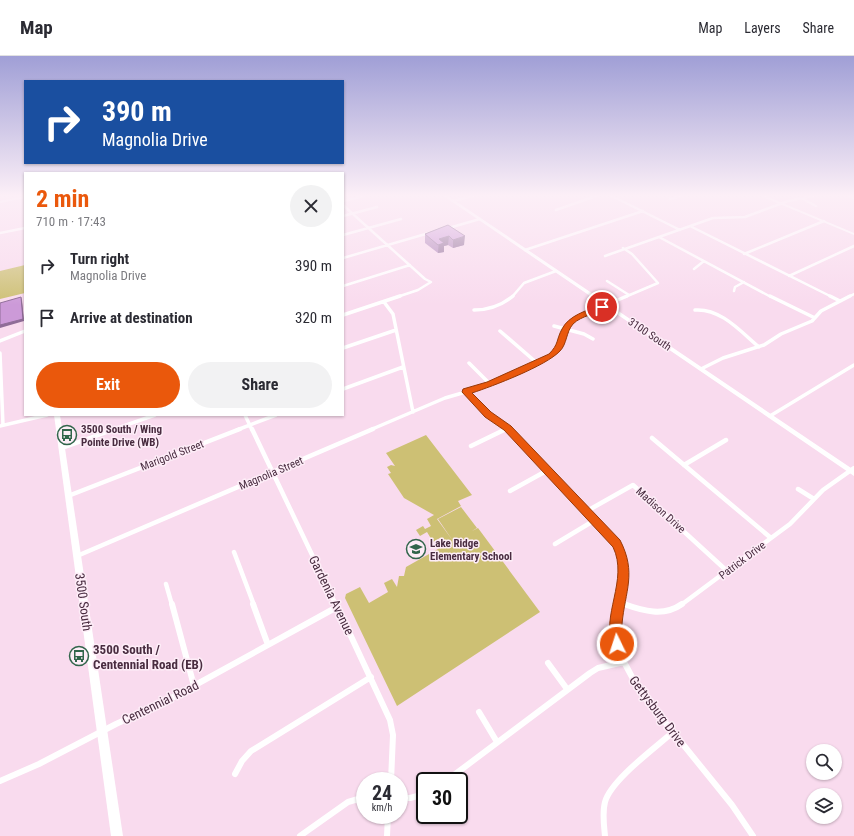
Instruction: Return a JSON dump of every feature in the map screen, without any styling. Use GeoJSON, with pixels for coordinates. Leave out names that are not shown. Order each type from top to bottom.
{"type":"FeatureCollection","features":[{"type":"Feature","properties":{"kind":"main road","name":"3500 South"},"geometry":{"type":"LineString","coordinates":[[57,416],[117,836]]}},
{"type":"Feature","properties":{"kind":"street"},"geometry":{"type":"LineString","coordinates":[[344,315],[418,290],[431,282],[373,232]]}},
{"type":"Feature","properties":{"kind":"street"},"geometry":{"type":"LineString","coordinates":[[344,258],[432,232]]}},
{"type":"Feature","properties":{"kind":"street","name":"3100 South"},"geometry":{"type":"LineString","coordinates":[[499,232],[853,471]]}},
{"type":"Feature","properties":{"kind":"street"},"geometry":{"type":"LineString","coordinates":[[525,250],[578,232]]}},
{"type":"Feature","properties":{"kind":"street"},"geometry":{"type":"LineString","coordinates":[[604,256],[623,248],[673,232]]}},
{"type":"Feature","properties":{"kind":"street"},"geometry":{"type":"LineString","coordinates":[[702,232],[840,301]]}},
{"type":"Feature","properties":{"kind":"street"},"geometry":{"type":"LineString","coordinates":[[744,254],[796,232]]}},
{"type":"Feature","properties":{"kind":"street"},"geometry":{"type":"LineString","coordinates":[[659,237],[815,318]]}},
{"type":"Feature","properties":{"kind":"street"},"geometry":{"type":"LineString","coordinates":[[789,276],[854,246]]}},
{"type":"Feature","properties":{"kind":"street"},"geometry":{"type":"LineString","coordinates":[[566,329],[576,318],[658,283],[632,254],[623,248]]}},
{"type":"Feature","properties":{"kind":"street"},"geometry":{"type":"LineString","coordinates":[[694,269],[704,261]]}},
{"type":"Feature","properties":{"kind":"street"},"geometry":{"type":"LineString","coordinates":[[344,286],[410,265]]}},
{"type":"Feature","properties":{"kind":"street"},"geometry":{"type":"LineString","coordinates":[[474,310],[484,310],[502,303],[512,297],[524,283],[556,271]]}},
{"type":"Feature","properties":{"kind":"street"},"geometry":{"type":"LineString","coordinates":[[607,281],[629,295]]}},
{"type":"Feature","properties":{"kind":"street"},"geometry":{"type":"LineString","coordinates":[[734,291],[735,287],[744,282]]}},
{"type":"Feature","properties":{"kind":"street"},"geometry":{"type":"LineString","coordinates":[[701,369],[723,358],[759,347],[786,332],[807,323],[822,311],[854,294]]}},
{"type":"Feature","properties":{"kind":"street"},"geometry":{"type":"LineString","coordinates":[[384,302],[392,311],[413,412]]}},
{"type":"Feature","properties":{"kind":"street"},"geometry":{"type":"LineString","coordinates":[[695,310],[704,308],[714,312],[759,347]]}},
{"type":"Feature","properties":{"kind":"street"},"geometry":{"type":"LineString","coordinates":[[554,326],[584,334],[593,339]]}},
{"type":"Feature","properties":{"kind":"street","name":"Magnolia Street"},"geometry":{"type":"LineString","coordinates":[[77,556],[452,395],[490,384],[537,363],[556,352],[562,342],[566,329]]}},
{"type":"Feature","properties":{"kind":"street"},"geometry":{"type":"LineString","coordinates":[[344,348],[396,330]]}},
{"type":"Feature","properties":{"kind":"street"},"geometry":{"type":"LineString","coordinates":[[0,341],[24,331]]}},
{"type":"Feature","properties":{"kind":"street"},"geometry":{"type":"LineString","coordinates":[[500,331],[537,363]]}},
{"type":"Feature","properties":{"kind":"street"},"geometry":{"type":"LineString","coordinates":[[0,353],[2,426],[43,416]]}},
{"type":"Feature","properties":{"kind":"street"},"geometry":{"type":"LineString","coordinates":[[469,364],[490,384]]}},
{"type":"Feature","properties":{"kind":"street"},"geometry":{"type":"LineString","coordinates":[[770,416],[854,365]]}},
{"type":"Feature","properties":{"kind":"street"},"geometry":{"type":"LineString","coordinates":[[344,389],[403,367]]}},
{"type":"Feature","properties":{"kind":"street","name":"Gettysburg Drive"},"geometry":{"type":"LineString","coordinates":[[466,392],[488,414],[508,428],[617,544],[622,554],[624,574],[615,634],[624,662],[639,690],[732,805],[753,836]]}},
{"type":"Feature","properties":{"kind":"street"},"geometry":{"type":"LineString","coordinates":[[62,448],[152,416]]}},
{"type":"Feature","properties":{"kind":"street","name":"Gardenia Avenue"},"geometry":{"type":"LineString","coordinates":[[246,416],[371,677],[390,720],[394,735],[392,772]]}},
{"type":"Feature","properties":{"kind":"street","name":"Marigold Street"},"geometry":{"type":"LineString","coordinates":[[68,496],[273,416]]}},
{"type":"Feature","properties":{"kind":"street"},"geometry":{"type":"LineString","coordinates":[[471,446],[508,428]]}},
{"type":"Feature","properties":{"kind":"street"},"geometry":{"type":"LineString","coordinates":[[652,438],[771,538]]}},
{"type":"Feature","properties":{"kind":"street"},"geometry":{"type":"LineString","coordinates":[[684,465],[726,440]]}},
{"type":"Feature","properties":{"kind":"street"},"geometry":{"type":"LineString","coordinates":[[510,491],[548,470]]}},
{"type":"Feature","properties":{"kind":"street","name":"Patrick Drive"},"geometry":{"type":"LineString","coordinates":[[620,603],[646,612],[659,613],[671,611],[680,606],[790,524],[833,482],[853,471]]}},
{"type":"Feature","properties":{"kind":"street","name":"Madison Drive"},"geometry":{"type":"LineString","coordinates":[[587,511],[633,485],[727,571]]}},
{"type":"Feature","properties":{"kind":"street"},"geometry":{"type":"LineString","coordinates":[[798,489],[814,499]]}},
{"type":"Feature","properties":{"kind":"street"},"geometry":{"type":"LineString","coordinates":[[555,544],[596,520]]}},
{"type":"Feature","properties":{"kind":"street"},"geometry":{"type":"LineString","coordinates":[[234,552],[268,645]]}},
{"type":"Feature","properties":{"kind":"street"},"geometry":{"type":"LineString","coordinates":[[166,584],[194,686]]}},
{"type":"Feature","properties":{"kind":"street","name":"Centennial Road"},"geometry":{"type":"LineString","coordinates":[[0,781],[39,764],[102,731],[168,700],[337,607]]}},
{"type":"Feature","properties":{"kind":"street"},"geometry":{"type":"LineString","coordinates":[[458,772],[567,689],[598,668],[624,662]]}},
{"type":"Feature","properties":{"kind":"street"},"geometry":{"type":"LineString","coordinates":[[548,663],[567,689]]}},
{"type":"Feature","properties":{"kind":"street"},"geometry":{"type":"LineString","coordinates":[[235,774],[242,761],[251,751],[371,677]]}},
{"type":"Feature","properties":{"kind":"street"},"geometry":{"type":"LineString","coordinates":[[479,712],[497,742]]}},
{"type":"Feature","properties":{"kind":"street"},"geometry":{"type":"LineString","coordinates":[[605,836],[603,818],[604,801],[608,792],[614,784],[673,732]]}},
{"type":"Feature","properties":{"kind":"street"},"geometry":{"type":"LineString","coordinates":[[300,836],[348,802],[356,800]]}},
{"type":"Feature","properties":{"kind":"street"},"geometry":{"type":"LineString","coordinates":[[387,836],[388,824]]}},
{"type":"Feature","properties":{"kind":"shaded area"},"geometry":{"type":"Polygon","coordinates":[[[24,265],[24,293],[0,299],[0,271],[24,265]]]}},
{"type":"Feature","properties":{"kind":"shaded area","name":"Lake Ridge Elementary School"},"geometry":{"type":"Polygon","coordinates":[[[426,435],[472,495],[458,501],[461,506],[437,519],[453,541],[438,519],[461,507],[477,528],[472,531],[478,528],[540,612],[397,706],[345,598],[346,594],[360,587],[369,603],[388,592],[384,583],[392,579],[397,587],[399,576],[404,576],[406,567],[445,545],[440,538],[433,542],[427,532],[420,536],[416,530],[423,526],[425,529],[431,526],[427,519],[434,515],[404,498],[388,474],[391,473],[387,467],[391,465],[395,466],[386,453],[426,435]]]}},
{"type":"Feature","properties":{"kind":"building"},"geometry":{"type":"Polygon","coordinates":[[[429,232],[459,232],[465,236],[453,240],[449,236],[439,239],[444,243],[438,245],[425,234],[429,232]]]}},
{"type":"Feature","properties":{"kind":"building"},"geometry":{"type":"Polygon","coordinates":[[[21,297],[23,319],[0,325],[0,303],[21,297]]]}},
{"type":"Feature","properties":{"kind":"place","name":"3500 South / Wing Pointe Drive (WB)"},"geometry":{"type":"Point","coordinates":[67,435]}},
{"type":"Feature","properties":{"kind":"place","name":"Lake Ridge Elementary School"},"geometry":{"type":"Point","coordinates":[416,549]}},
{"type":"Feature","properties":{"kind":"place","name":"3500 South / Centennial Road (EB)"},"geometry":{"type":"Point","coordinates":[79,656]}},
{"type":"Feature","properties":{"kind":"route"},"geometry":{"type":"LineString","coordinates":[[602,307],[576,318],[570,323],[566,329],[559,348],[552,356],[476,390],[466,392],[488,414],[508,428],[617,544],[622,554],[624,574],[616,622],[615,634],[617,644]]}}]}
